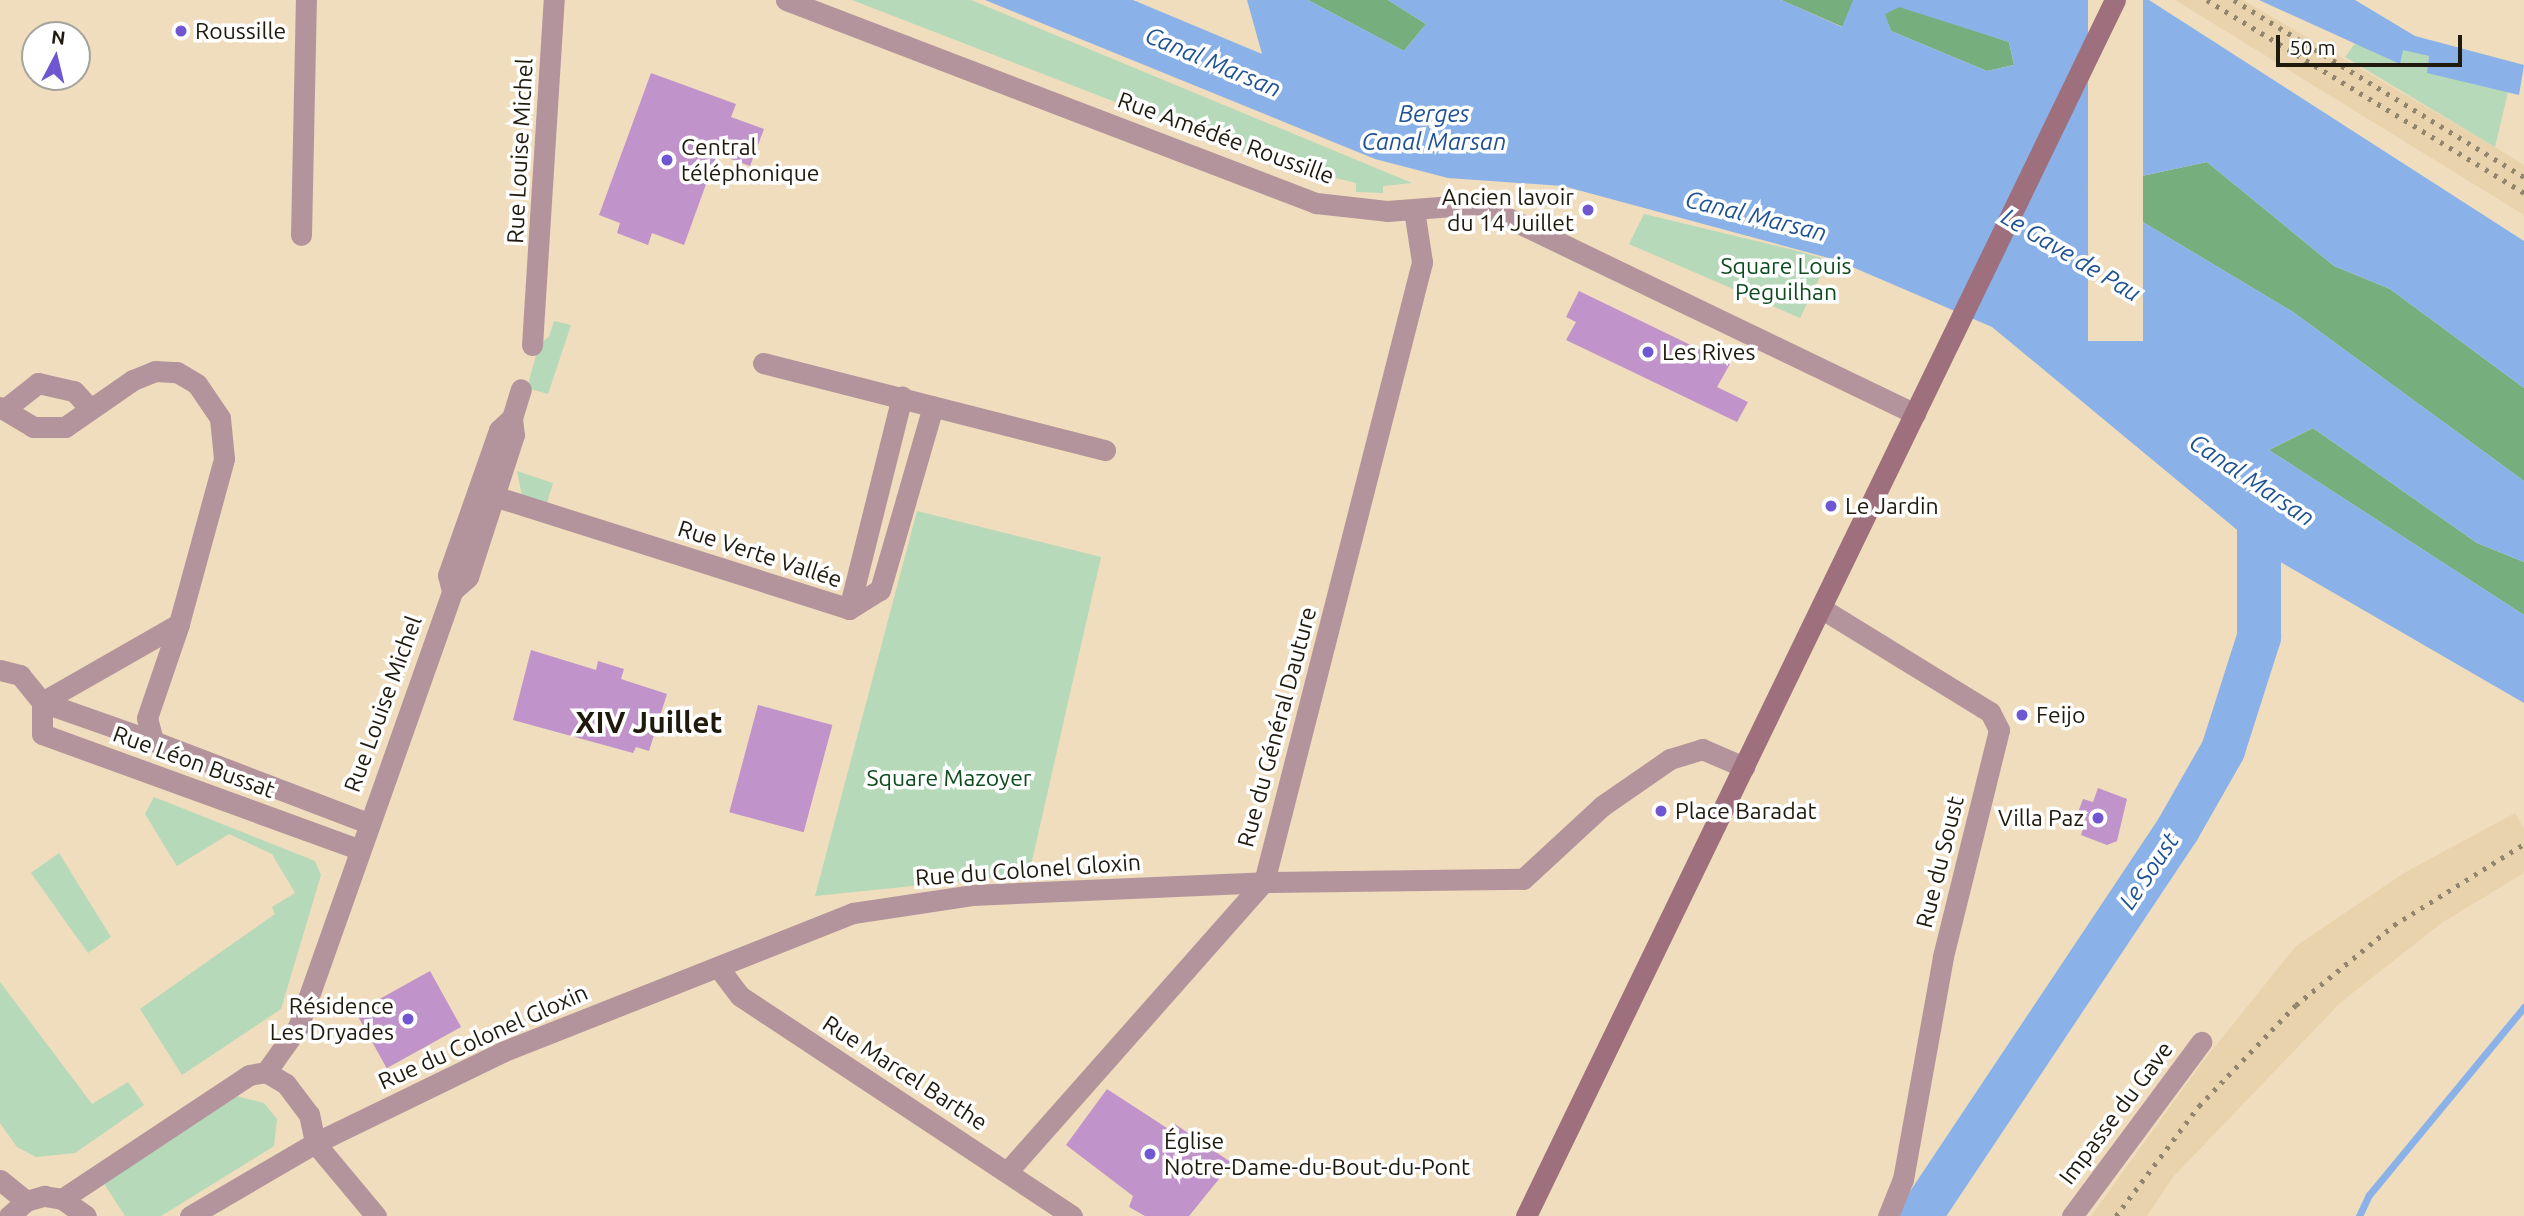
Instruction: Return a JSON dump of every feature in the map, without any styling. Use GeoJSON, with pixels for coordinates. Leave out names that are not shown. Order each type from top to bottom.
{"type":"FeatureCollection","features":[{"type":"Feature","properties":{"kind":"main road"},"geometry":{"type":"LineString","coordinates":[[1526,1216],[1744,767],[1824,610],[1959,317],[2115,0]]}},
{"type":"Feature","properties":{"kind":"street"},"geometry":{"type":"LineString","coordinates":[[301,235],[306,0]]}},
{"type":"Feature","properties":{"kind":"street","name":"Rue Louise Michel"},"geometry":{"type":"LineString","coordinates":[[532,345],[538,323],[554,0]]}},
{"type":"Feature","properties":{"kind":"street","name":"Rue Amédée Roussille"},"geometry":{"type":"LineString","coordinates":[[786,0],[1316,203],[1414,210],[1479,204],[1915,414]]}},
{"type":"Feature","properties":{"kind":"street","name":"Rue du Général Dauture"},"geometry":{"type":"LineString","coordinates":[[1007,1172],[1264,882],[1422,262],[1414,210]]}},
{"type":"Feature","properties":{"kind":"street"},"geometry":{"type":"LineString","coordinates":[[763,363],[1105,450]]}},
{"type":"Feature","properties":{"kind":"street","name":"Rue Léon Bussat"},"geometry":{"type":"LineString","coordinates":[[2,408],[46,429],[65,427],[133,380],[155,371],[177,372],[197,384],[220,418],[224,459],[179,624],[147,718],[153,741],[368,823]]}},
{"type":"Feature","properties":{"kind":"street"},"geometry":{"type":"LineString","coordinates":[[2,408],[37,383],[66,387],[90,409]]}},
{"type":"Feature","properties":{"kind":"street","name":"Rue Louise Michel"},"geometry":{"type":"LineString","coordinates":[[286,1084],[292,1039],[452,591],[448,575],[487,494],[499,430],[512,418],[521,389]]}},
{"type":"Feature","properties":{"kind":"street"},"geometry":{"type":"LineString","coordinates":[[849,609],[902,397]]}},
{"type":"Feature","properties":{"kind":"street","name":"Rue Verte Vallée"},"geometry":{"type":"LineString","coordinates":[[487,494],[849,609],[880,590],[933,406]]}},
{"type":"Feature","properties":{"kind":"street","name":"Rue du Soust"},"geometry":{"type":"LineString","coordinates":[[1824,610],[1990,712],[1998,730],[1943,957],[1903,1179],[1888,1216]]}},
{"type":"Feature","properties":{"kind":"street"},"geometry":{"type":"LineString","coordinates":[[42,702],[179,624]]}},
{"type":"Feature","properties":{"kind":"street"},"geometry":{"type":"LineString","coordinates":[[0,670],[20,675],[42,702],[153,741]]}},
{"type":"Feature","properties":{"kind":"street","name":"Rue Léon Bussat"},"geometry":{"type":"LineString","coordinates":[[42,702],[42,734],[358,849]]}},
{"type":"Feature","properties":{"kind":"street","name":"Rue du Colonel Gloxin"},"geometry":{"type":"LineString","coordinates":[[190,1216],[315,1143],[502,1052],[866,911],[972,895],[1264,882],[1523,879],[1602,806],[1670,759],[1702,750],[1744,767]]}},
{"type":"Feature","properties":{"kind":"street","name":"Rue Marcel Barthe"},"geometry":{"type":"LineString","coordinates":[[718,967],[740,996],[1072,1216]]}},
{"type":"Feature","properties":{"kind":"street","name":"Rue Louise Michel"},"geometry":{"type":"LineString","coordinates":[[266,1072],[292,1039]]}},
{"type":"Feature","properties":{"kind":"street","name":"Impasse du Gave"},"geometry":{"type":"LineString","coordinates":[[2072,1216],[2201,1042]]}},
{"type":"Feature","properties":{"kind":"street"},"geometry":{"type":"LineString","coordinates":[[9,1216],[26,1201],[62,1199],[249,1075],[266,1072],[286,1084],[309,1114],[315,1143],[376,1216]]}},
{"type":"Feature","properties":{"kind":"street"},"geometry":{"type":"LineString","coordinates":[[0,1180],[26,1201]]}},
{"type":"Feature","properties":{"kind":"street"},"geometry":{"type":"LineString","coordinates":[[62,1199],[86,1216]]}},
{"type":"Feature","properties":{"kind":"shaded area"},"geometry":{"type":"Polygon","coordinates":[[[2175,0],[2243,0],[2495,147],[2524,165],[2524,215],[2175,0]]]}},
{"type":"Feature","properties":{"kind":"shaded area"},"geometry":{"type":"Polygon","coordinates":[[[2515,813],[2524,828],[2524,873],[2443,922],[2341,1002],[2173,1177],[2147,1216],[2091,1216],[2201,1064],[2296,946],[2404,873],[2515,813]]]}},
{"type":"Feature","properties":{"kind":"green space"},"geometry":{"type":"Polygon","coordinates":[[[852,0],[971,0],[1412,183],[1383,186],[1383,193],[1356,192],[1356,183],[1270,162],[852,0]]]}},
{"type":"Feature","properties":{"kind":"green space"},"geometry":{"type":"Polygon","coordinates":[[[1308,0],[1388,0],[1426,24],[1404,51],[1308,0]]]}},
{"type":"Feature","properties":{"kind":"green space"},"geometry":{"type":"Polygon","coordinates":[[[1781,0],[1853,0],[1855,5],[1843,27],[1781,0]]]}},
{"type":"Feature","properties":{"kind":"green space"},"geometry":{"type":"Polygon","coordinates":[[[1900,6],[2009,42],[2014,65],[1987,71],[1891,31],[1884,14],[1900,6]]]}},
{"type":"Feature","properties":{"kind":"green space"},"geometry":{"type":"Polygon","coordinates":[[[2356,42],[2400,63],[2402,49],[2429,56],[2427,72],[2508,92],[2495,147],[2345,57],[2356,42]]]}},
{"type":"Feature","properties":{"kind":"green space"},"geometry":{"type":"Polygon","coordinates":[[[2207,162],[2334,266],[2390,289],[2524,388],[2524,481],[2293,312],[2086,188],[2207,162]]]}},
{"type":"Feature","properties":{"kind":"green space","name":"Square Louis Peguilhan"},"geometry":{"type":"Polygon","coordinates":[[[1644,214],[1828,260],[1800,318],[1629,244],[1644,214]]]}},
{"type":"Feature","properties":{"kind":"green space"},"geometry":{"type":"Polygon","coordinates":[[[554,321],[571,325],[548,394],[527,388],[539,344],[549,337],[554,321]]]}},
{"type":"Feature","properties":{"kind":"green space"},"geometry":{"type":"Polygon","coordinates":[[[2313,428],[2477,543],[2524,562],[2524,615],[2269,450],[2313,428]]]}},
{"type":"Feature","properties":{"kind":"green space"},"geometry":{"type":"Polygon","coordinates":[[[517,471],[553,483],[546,506],[522,496],[517,471]]]}},
{"type":"Feature","properties":{"kind":"green space","name":"Square Mazoyer"},"geometry":{"type":"Polygon","coordinates":[[[917,511],[1101,557],[1029,874],[815,896],[917,511]]]}},
{"type":"Feature","properties":{"kind":"green space"},"geometry":{"type":"Polygon","coordinates":[[[154,797],[315,861],[321,875],[281,1009],[182,1075],[140,1009],[275,914],[272,907],[295,893],[272,854],[229,834],[177,866],[145,814],[154,797]]]}},
{"type":"Feature","properties":{"kind":"green space"},"geometry":{"type":"Polygon","coordinates":[[[59,853],[111,937],[88,953],[31,873],[59,853]]]}},
{"type":"Feature","properties":{"kind":"green space"},"geometry":{"type":"Polygon","coordinates":[[[0,982],[92,1104],[128,1082],[144,1105],[75,1153],[36,1157],[17,1147],[0,1123],[0,982]]]}},
{"type":"Feature","properties":{"kind":"green space"},"geometry":{"type":"Polygon","coordinates":[[[236,1096],[264,1103],[277,1119],[274,1146],[161,1216],[125,1216],[103,1182],[236,1096]]]}},
{"type":"Feature","properties":{"kind":"water"},"geometry":{"type":"Polygon","coordinates":[[[985,0],[1133,0],[1262,54],[1247,0],[1308,0],[1404,51],[1426,24],[1388,0],[1781,0],[1842,27],[1853,0],[2149,0],[2524,241],[2524,388],[2390,289],[2334,266],[2207,162],[2086,188],[2293,312],[2524,481],[2524,562],[2477,543],[2313,428],[2269,450],[2524,615],[2524,703],[2265,553],[1992,327],[1836,260],[1563,186],[1448,178],[1375,159],[985,0]],[[1899,7],[1885,14],[1891,31],[1987,71],[2014,65],[2009,42],[1899,7]]]}},
{"type":"Feature","properties":{"kind":"water"},"geometry":{"type":"Polygon","coordinates":[[[2259,0],[2355,0],[2415,36],[2524,65],[2519,95],[2427,73],[2429,56],[2403,50],[2400,64],[2259,0]]]}},
{"type":"Feature","properties":{"kind":"pier"},"geometry":{"type":"Polygon","coordinates":[[[2088,0],[2143,0],[2143,341],[2088,341],[2088,0]]]}},
{"type":"Feature","properties":{"kind":"building","name":"Central téléphonique"},"geometry":{"type":"Polygon","coordinates":[[[651,73],[736,104],[731,117],[764,129],[750,166],[717,154],[684,245],[652,233],[648,245],[617,233],[620,223],[599,215],[651,73]]]}},
{"type":"Feature","properties":{"kind":"building","name":"Les Rives"},"geometry":{"type":"Polygon","coordinates":[[[1579,291],[1730,364],[1717,387],[1748,402],[1737,422],[1566,340],[1576,322],[1566,317],[1579,291]]]}},
{"type":"Feature","properties":{"kind":"building"},"geometry":{"type":"Polygon","coordinates":[[[531,650],[596,670],[598,661],[624,669],[621,679],[667,694],[649,751],[636,747],[633,753],[513,720],[531,650]]]}},
{"type":"Feature","properties":{"kind":"building"},"geometry":{"type":"Polygon","coordinates":[[[758,705],[832,725],[804,832],[729,812],[758,705]]]}},
{"type":"Feature","properties":{"kind":"building","name":"Villa Paz"},"geometry":{"type":"Polygon","coordinates":[[[2098,788],[2127,799],[2117,841],[2107,845],[2081,835],[2086,820],[2077,815],[2083,799],[2093,802],[2098,788]]]}},
{"type":"Feature","properties":{"kind":"building","name":"Résidence Les Dryades"},"geometry":{"type":"Polygon","coordinates":[[[430,971],[461,1027],[387,1068],[356,1012],[430,971]]]}},
{"type":"Feature","properties":{"kind":"building","name":"Église Notre-Dame-du-Bout-du-Pont"},"geometry":{"type":"Polygon","coordinates":[[[1107,1089],[1170,1130],[1175,1124],[1232,1163],[1189,1216],[1145,1216],[1129,1207],[1133,1196],[1066,1145],[1107,1089]]]}},
{"type":"Feature","properties":{"kind":"waterway","name":"Le Soust"},"geometry":{"type":"LineString","coordinates":[[1920,1216],[2178,829],[2223,750],[2259,637],[2259,488]]}},
{"type":"Feature","properties":{"kind":"waterway"},"geometry":{"type":"LineString","coordinates":[[2359,1216],[2369,1195],[2524,1007]]}},
{"type":"Feature","properties":{"kind":"railway"},"geometry":{"type":"LineString","coordinates":[[2207,0],[2524,193]]}},
{"type":"Feature","properties":{"kind":"railway"},"geometry":{"type":"LineString","coordinates":[[2234,0],[2524,177]]}},
{"type":"Feature","properties":{"kind":"railway"},"geometry":{"type":"LineString","coordinates":[[2116,1216],[2199,1106],[2296,1005],[2394,925],[2524,844]]}},
{"type":"Feature","properties":{"kind":"place","name":"Roussille"},"geometry":{"type":"Point","coordinates":[181,31]}},
{"type":"Feature","properties":{"kind":"place","name":"Central téléphonique"},"geometry":{"type":"Point","coordinates":[667,160]}},
{"type":"Feature","properties":{"kind":"place","name":"Ancien lavoir du 14 Juillet"},"geometry":{"type":"Point","coordinates":[1588,210]}},
{"type":"Feature","properties":{"kind":"place","name":"Les Rives"},"geometry":{"type":"Point","coordinates":[1648,352]}},
{"type":"Feature","properties":{"kind":"place","name":"Le Jardin"},"geometry":{"type":"Point","coordinates":[1831,506]}},
{"type":"Feature","properties":{"kind":"place","name":"Feijo"},"geometry":{"type":"Point","coordinates":[2022,715]}},
{"type":"Feature","properties":{"kind":"place","name":"Place Baradat"},"geometry":{"type":"Point","coordinates":[1661,811]}},
{"type":"Feature","properties":{"kind":"place","name":"Villa Paz"},"geometry":{"type":"Point","coordinates":[2098,818]}},
{"type":"Feature","properties":{"kind":"place","name":"Résidence Les Dryades"},"geometry":{"type":"Point","coordinates":[408,1019]}},
{"type":"Feature","properties":{"kind":"place","name":"Église Notre-Dame-du-Bout-du-Pont"},"geometry":{"type":"Point","coordinates":[1150,1154]}},
{"type":"Feature","properties":{"kind":"district","name":"XIV Juillet"},"geometry":{"type":"Point","coordinates":[649,722]}},
{"type":"Feature","properties":{"kind":"water label","name":"Canal Marsan"},"geometry":{"type":"Point","coordinates":[1213,62]}},
{"type":"Feature","properties":{"kind":"water label","name":"Berges Canal Marsan"},"geometry":{"type":"Point","coordinates":[1434,128]}},
{"type":"Feature","properties":{"kind":"water label","name":"Canal Marsan"},"geometry":{"type":"Point","coordinates":[1756,216]}},
{"type":"Feature","properties":{"kind":"water label","name":"Le Gave de Pau"},"geometry":{"type":"Point","coordinates":[2071,255]}},
{"type":"Feature","properties":{"kind":"water label","name":"Canal Marsan"},"geometry":{"type":"Point","coordinates":[2252,480]}}]}
